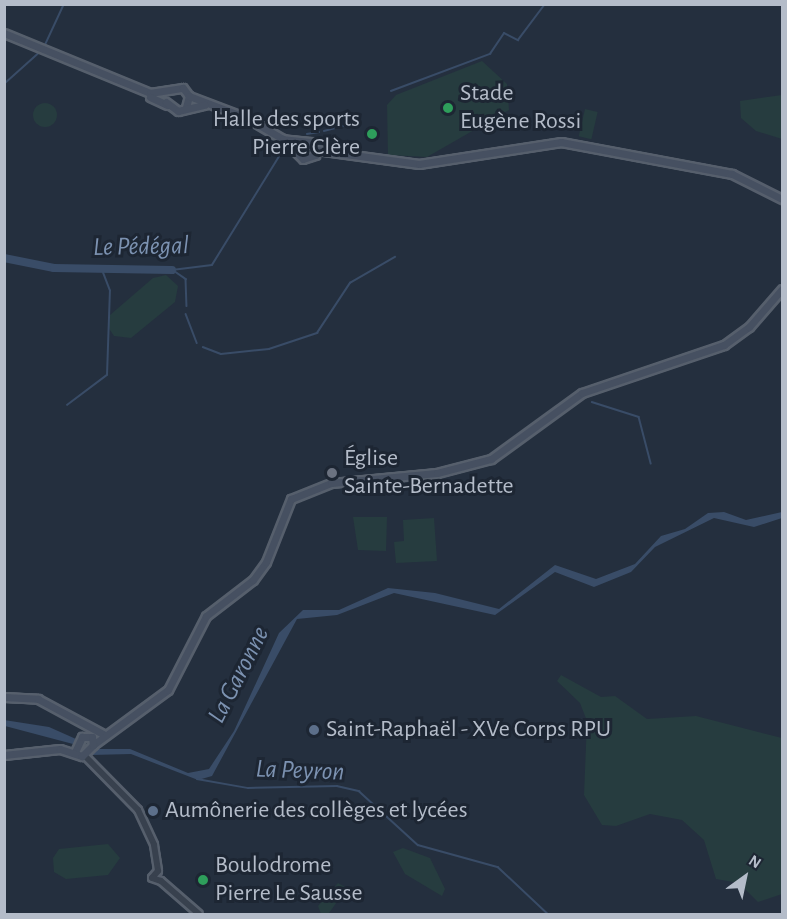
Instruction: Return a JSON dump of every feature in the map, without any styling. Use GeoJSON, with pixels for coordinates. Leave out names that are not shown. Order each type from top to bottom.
{"type":"FeatureCollection","features":[{"type":"Feature","properties":{"kind":"main road"},"geometry":{"type":"LineString","coordinates":[[4,33],[167,105],[175,111],[186,107],[207,105]]}},
{"type":"Feature","properties":{"kind":"main road"},"geometry":{"type":"LineString","coordinates":[[101,76],[150,93],[167,92],[180,87],[189,96],[207,105],[231,110],[284,139],[302,143],[310,142],[315,152]]}},
{"type":"Feature","properties":{"kind":"main road"},"geometry":{"type":"LineString","coordinates":[[167,92],[167,105]]}},
{"type":"Feature","properties":{"kind":"main road"},"geometry":{"type":"LineString","coordinates":[[186,107],[189,96]]}},
{"type":"Feature","properties":{"kind":"main road"},"geometry":{"type":"LineString","coordinates":[[284,139],[305,159],[315,152],[419,164],[561,142],[732,174],[783,199]]}},
{"type":"Feature","properties":{"kind":"main road"},"geometry":{"type":"LineString","coordinates":[[298,153],[302,143]]}},
{"type":"Feature","properties":{"kind":"main road"},"geometry":{"type":"LineString","coordinates":[[75,752],[82,737],[92,741],[113,731],[163,696],[211,610],[262,568],[291,499],[331,483],[442,473],[491,459],[582,393],[724,345],[749,327],[783,289]]}},
{"type":"Feature","properties":{"kind":"main road"},"geometry":{"type":"LineString","coordinates":[[4,697],[38,699],[103,734]]}},
{"type":"Feature","properties":{"kind":"main road"},"geometry":{"type":"LineString","coordinates":[[4,755],[75,752],[84,755],[92,741],[113,731]]}},
{"type":"Feature","properties":{"kind":"street"},"geometry":{"type":"LineString","coordinates":[[84,755],[138,810],[154,845],[158,871],[152,878],[161,880],[199,915]]}},
{"type":"Feature","properties":{"kind":"green space","name":"Stade Eugène Rossi"},"geometry":{"type":"Polygon","coordinates":[[[482,61],[507,84],[509,110],[427,157],[388,155],[387,105],[396,95],[482,61]]]}},
{"type":"Feature","properties":{"kind":"green space"},"geometry":{"type":"Polygon","coordinates":[[[782,95],[782,139],[756,131],[741,118],[740,101],[782,95]]]}},
{"type":"Feature","properties":{"kind":"green space"},"geometry":{"type":"Polygon","coordinates":[[[45,103],[53,107],[57,115],[53,123],[45,127],[37,123],[33,115],[37,107],[45,103]]]}},
{"type":"Feature","properties":{"kind":"green space"},"geometry":{"type":"Polygon","coordinates":[[[585,109],[598,112],[591,139],[579,136],[585,109]]]}},
{"type":"Feature","properties":{"kind":"green space"},"geometry":{"type":"Polygon","coordinates":[[[166,275],[178,286],[175,302],[131,338],[114,336],[108,327],[110,315],[153,278],[166,275]]]}},
{"type":"Feature","properties":{"kind":"green space"},"geometry":{"type":"Polygon","coordinates":[[[353,517],[387,517],[386,551],[358,550],[353,517]]]}},
{"type":"Feature","properties":{"kind":"green space"},"geometry":{"type":"Polygon","coordinates":[[[434,518],[437,561],[396,563],[394,542],[404,541],[403,520],[434,518]]]}},
{"type":"Feature","properties":{"kind":"green space"},"geometry":{"type":"Polygon","coordinates":[[[561,675],[601,697],[615,696],[647,719],[696,716],[782,738],[782,894],[758,902],[739,883],[716,879],[704,840],[682,820],[650,814],[616,826],[602,825],[584,795],[587,721],[580,703],[557,681],[561,675]]]}},
{"type":"Feature","properties":{"kind":"green space"},"geometry":{"type":"Polygon","coordinates":[[[108,844],[120,858],[108,875],[66,879],[54,872],[53,858],[59,849],[108,844]]]}},
{"type":"Feature","properties":{"kind":"green space"},"geometry":{"type":"Polygon","coordinates":[[[403,848],[430,858],[445,889],[442,896],[405,874],[393,852],[403,848]]]}},
{"type":"Feature","properties":{"kind":"green space"},"geometry":{"type":"Polygon","coordinates":[[[338,883],[347,888],[329,913],[321,914],[318,906],[338,883]]]}},
{"type":"Feature","properties":{"kind":"water"},"geometry":{"type":"Polygon","coordinates":[[[724,512],[746,520],[782,512],[782,518],[754,527],[714,518],[655,547],[631,572],[594,587],[555,572],[495,615],[394,593],[337,615],[297,619],[212,776],[198,780],[131,754],[91,755],[96,749],[130,749],[188,773],[209,769],[234,731],[279,633],[303,610],[339,610],[388,588],[435,593],[499,609],[555,565],[596,579],[635,564],[661,536],[685,529],[708,513],[724,512]]]}},
{"type":"Feature","properties":{"kind":"water"},"geometry":{"type":"Polygon","coordinates":[[[4,720],[49,727],[76,739],[73,744],[5,726],[4,720]]]}},
{"type":"Feature","properties":{"kind":"waterway"},"geometry":{"type":"LineString","coordinates":[[44,47],[64,4]]}},
{"type":"Feature","properties":{"kind":"waterway","name":"Le Pédégal"},"geometry":{"type":"LineString","coordinates":[[391,91],[490,54],[504,33],[518,40],[545,4]]}},
{"type":"Feature","properties":{"kind":"waterway"},"geometry":{"type":"LineString","coordinates":[[4,84],[41,51]]}},
{"type":"Feature","properties":{"kind":"waterway","name":"Le Pédégal"},"geometry":{"type":"LineString","coordinates":[[324,131],[346,125]]}},
{"type":"Feature","properties":{"kind":"waterway","name":"Le Pédégal"},"geometry":{"type":"LineString","coordinates":[[307,134],[319,132]]}},
{"type":"Feature","properties":{"kind":"waterway","name":"Le Pédégal"},"geometry":{"type":"LineString","coordinates":[[172,270],[212,265],[285,147]]}},
{"type":"Feature","properties":{"kind":"waterway"},"geometry":{"type":"LineString","coordinates":[[203,347],[221,354],[269,349],[317,333],[350,283],[395,257]]}},
{"type":"Feature","properties":{"kind":"waterway","name":"Le Pédégal"},"geometry":{"type":"LineString","coordinates":[[4,258],[54,268],[172,270]]}},
{"type":"Feature","properties":{"kind":"waterway"},"geometry":{"type":"LineString","coordinates":[[67,405],[107,375],[110,291],[102,270]]}},
{"type":"Feature","properties":{"kind":"waterway"},"geometry":{"type":"LineString","coordinates":[[173,270],[186,279],[187,306]]}},
{"type":"Feature","properties":{"kind":"waterway"},"geometry":{"type":"LineString","coordinates":[[186,314],[197,343]]}},
{"type":"Feature","properties":{"kind":"waterway"},"geometry":{"type":"LineString","coordinates":[[592,402],[639,417],[651,463]]}},
{"type":"Feature","properties":{"kind":"waterway","name":"La Peyron"},"geometry":{"type":"LineString","coordinates":[[197,779],[248,788],[337,786],[359,791],[418,845],[498,867],[548,914]]}},
{"type":"Feature","properties":{"kind":"place","name":"Stade Eugène Rossi"},"geometry":{"type":"Point","coordinates":[448,108]}},
{"type":"Feature","properties":{"kind":"place","name":"Halle des sports Pierre Clère"},"geometry":{"type":"Point","coordinates":[372,134]}},
{"type":"Feature","properties":{"kind":"place","name":"Église Sainte-Bernadette"},"geometry":{"type":"Point","coordinates":[332,473]}},
{"type":"Feature","properties":{"kind":"place","name":"Saint-Raphaël - XVe Corps RPU"},"geometry":{"type":"Point","coordinates":[314,730]}},
{"type":"Feature","properties":{"kind":"place","name":"Aumônerie des collèges et lycées"},"geometry":{"type":"Point","coordinates":[153,811]}},
{"type":"Feature","properties":{"kind":"place","name":"Boulodrome Pierre Le Sausse"},"geometry":{"type":"Point","coordinates":[203,880]}},
{"type":"Feature","properties":{"kind":"water label","name":"La Garonne"},"geometry":{"type":"Point","coordinates":[239,675]}}]}
